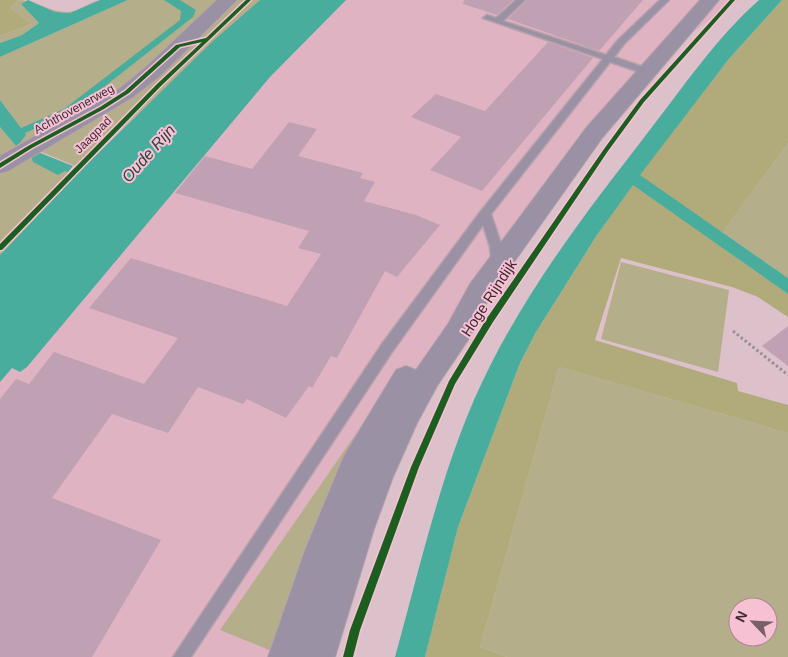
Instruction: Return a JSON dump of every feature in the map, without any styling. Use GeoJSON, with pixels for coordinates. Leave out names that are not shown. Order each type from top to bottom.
{"type":"FeatureCollection","features":[{"type":"Feature","properties":{"kind":"street","name":"Achthovenerweg"},"geometry":{"type":"LineString","coordinates":[[0,166],[26,149],[102,108],[127,92],[228,0]]}},
{"type":"Feature","properties":{"kind":"street","name":"Hoge Rijndijk"},"geometry":{"type":"LineString","coordinates":[[316,657],[357,529],[377,477],[405,417],[427,378],[458,332],[488,279],[594,133],[646,71],[710,0]]}},
{"type":"Feature","properties":{"kind":"street","name":"Hoge Rijndijk"},"geometry":{"type":"LineString","coordinates":[[287,657],[322,550],[360,456],[404,380],[446,323],[488,279]]}},
{"type":"Feature","properties":{"kind":"lane"},"geometry":{"type":"LineString","coordinates":[[498,21],[521,0]]}},
{"type":"Feature","properties":{"kind":"lane"},"geometry":{"type":"LineString","coordinates":[[181,657],[387,348],[485,214],[621,42],[665,0]]}},
{"type":"Feature","properties":{"kind":"lane"},"geometry":{"type":"LineString","coordinates":[[487,18],[646,71]]}},
{"type":"Feature","properties":{"kind":"lane"},"geometry":{"type":"LineString","coordinates":[[485,214],[496,247],[488,279]]}},
{"type":"Feature","properties":{"kind":"path"},"geometry":{"type":"LineString","coordinates":[[733,331],[788,375]]}},
{"type":"Feature","properties":{"kind":"shaded area"},"geometry":{"type":"Polygon","coordinates":[[[0,0],[18,0],[10,8],[31,24],[0,36],[0,0]]]}},
{"type":"Feature","properties":{"kind":"shaded area"},"geometry":{"type":"Polygon","coordinates":[[[18,0],[26,1],[21,4],[39,23],[22,35],[0,43],[0,36],[31,24],[10,8],[18,0]]]}},
{"type":"Feature","properties":{"kind":"shaded area"},"geometry":{"type":"Polygon","coordinates":[[[100,0],[70,13],[55,12],[36,4],[67,12],[100,0]]]}},
{"type":"Feature","properties":{"kind":"shaded area"},"geometry":{"type":"Polygon","coordinates":[[[128,0],[260,0],[80,168],[20,143],[26,135],[0,100],[0,57],[128,0]]]}},
{"type":"Feature","properties":{"kind":"shaded area"},"geometry":{"type":"Polygon","coordinates":[[[336,0],[739,0],[659,56],[336,502],[282,657],[0,657],[0,364],[336,0]]]}},
{"type":"Feature","properties":{"kind":"shaded area"},"geometry":{"type":"Polygon","coordinates":[[[782,0],[788,0],[788,143],[723,233],[639,175],[728,60],[782,0]]]}},
{"type":"Feature","properties":{"kind":"shaded area"},"geometry":{"type":"Polygon","coordinates":[[[0,127],[16,146],[31,155],[74,174],[72,180],[0,255],[0,127]]]}},
{"type":"Feature","properties":{"kind":"shaded area"},"geometry":{"type":"Polygon","coordinates":[[[788,143],[788,278],[723,233],[788,143]]]}},
{"type":"Feature","properties":{"kind":"shaded area"},"geometry":{"type":"Polygon","coordinates":[[[633,184],[788,294],[788,317],[758,297],[732,287],[621,258],[595,340],[737,383],[738,391],[788,405],[788,433],[559,367],[480,647],[507,657],[425,657],[458,527],[520,363],[536,332],[597,235],[633,184]]]}},
{"type":"Feature","properties":{"kind":"shaded area"},"geometry":{"type":"Polygon","coordinates":[[[621,262],[729,290],[718,372],[601,339],[621,262]]]}},
{"type":"Feature","properties":{"kind":"shaded area"},"geometry":{"type":"Polygon","coordinates":[[[559,367],[788,433],[788,657],[507,657],[480,647],[559,367]]]}},
{"type":"Feature","properties":{"kind":"shaded area"},"geometry":{"type":"Polygon","coordinates":[[[389,386],[274,652],[220,630],[389,386]]]}},
{"type":"Feature","properties":{"kind":"water"},"geometry":{"type":"Polygon","coordinates":[[[28,0],[55,12],[70,13],[100,0],[128,0],[0,57],[0,43],[22,35],[39,23],[21,4],[28,0]]]}},
{"type":"Feature","properties":{"kind":"water"},"geometry":{"type":"Polygon","coordinates":[[[164,0],[180,0],[196,10],[193,17],[72,112],[25,133],[26,135],[16,146],[0,127],[0,100],[21,128],[64,109],[180,20],[181,11],[164,0]]]}},
{"type":"Feature","properties":{"kind":"water","name":"Oude Rijn"},"geometry":{"type":"Polygon","coordinates":[[[260,0],[346,0],[270,77],[27,367],[20,372],[12,368],[0,382],[0,255],[87,164],[213,41],[260,0]]]}},
{"type":"Feature","properties":{"kind":"water"},"geometry":{"type":"Polygon","coordinates":[[[759,0],[782,0],[728,60],[640,175],[788,278],[788,294],[633,185],[597,235],[536,332],[520,363],[458,527],[425,657],[395,657],[435,509],[447,472],[474,400],[507,335],[543,275],[603,191],[713,48],[759,0]]]}},
{"type":"Feature","properties":{"kind":"water"},"geometry":{"type":"Polygon","coordinates":[[[38,152],[73,166],[68,172],[65,171],[58,175],[33,162],[31,155],[38,152]]]}},
{"type":"Feature","properties":{"kind":"building"},"geometry":{"type":"Polygon","coordinates":[[[464,0],[513,0],[497,15],[463,4],[464,0]]]}},
{"type":"Feature","properties":{"kind":"building"},"geometry":{"type":"Polygon","coordinates":[[[527,0],[643,0],[599,51],[508,19],[527,0]]]}},
{"type":"Feature","properties":{"kind":"building"},"geometry":{"type":"Polygon","coordinates":[[[548,42],[593,58],[482,191],[430,170],[461,137],[411,117],[436,94],[485,111],[548,42]]]}},
{"type":"Feature","properties":{"kind":"building"},"geometry":{"type":"Polygon","coordinates":[[[289,122],[317,129],[298,156],[363,173],[360,178],[375,182],[364,201],[416,215],[440,225],[397,277],[385,271],[337,358],[331,356],[312,388],[309,386],[286,418],[247,399],[243,404],[198,387],[168,433],[112,414],[52,498],[161,540],[92,657],[0,657],[0,399],[16,379],[29,384],[54,352],[144,384],[178,338],[89,308],[131,258],[287,306],[321,254],[298,248],[309,231],[175,193],[205,156],[252,169],[289,122]]]}},
{"type":"Feature","properties":{"kind":"building"},"geometry":{"type":"Polygon","coordinates":[[[788,326],[788,366],[762,346],[788,326]]]}},
{"type":"Feature","properties":{"kind":"cycle path","name":"Jaagpad"},"geometry":{"type":"LineString","coordinates":[[0,248],[159,85],[249,0]]}},
{"type":"Feature","properties":{"kind":"cycle path"},"geometry":{"type":"LineString","coordinates":[[348,657],[355,630],[415,467],[452,383],[490,320],[606,150],[642,101],[733,0]]}},
{"type":"Feature","properties":{"kind":"cycle path","name":"Jaagpad"},"geometry":{"type":"LineString","coordinates":[[0,166],[127,92],[178,46],[206,39]]}}]}
